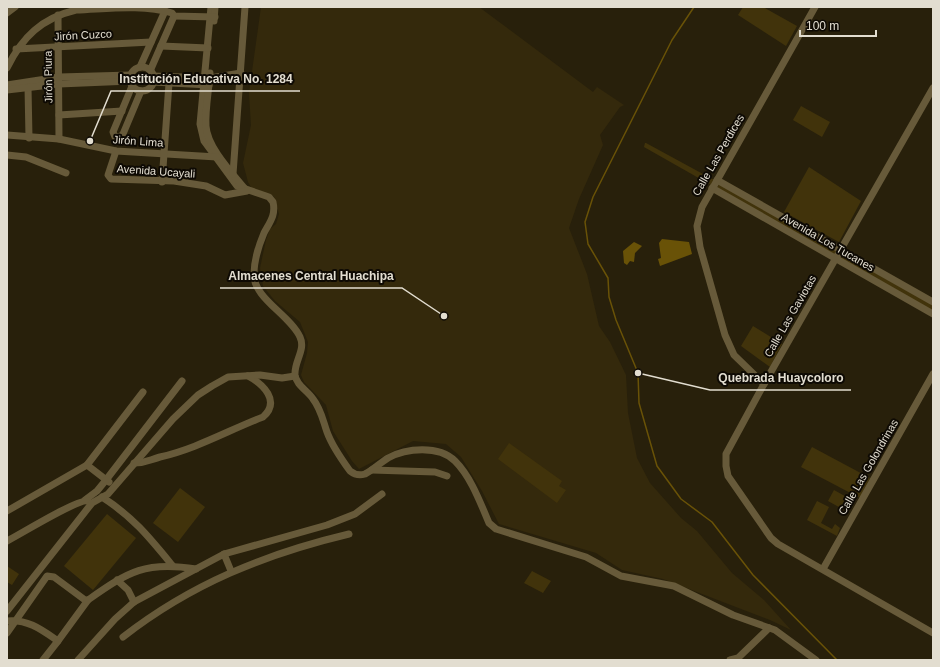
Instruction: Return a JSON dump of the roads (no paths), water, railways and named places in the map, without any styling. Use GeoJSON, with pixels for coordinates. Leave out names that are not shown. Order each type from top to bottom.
{"type":"FeatureCollection","features":[{"type":"Feature","properties":{"kind":"street"},"geometry":{"type":"LineString","coordinates":[[7,13],[15,7]]}},
{"type":"Feature","properties":{"kind":"street"},"geometry":{"type":"LineString","coordinates":[[210,7],[212,17],[207,81],[200,130],[204,141],[248,191]]}},
{"type":"Feature","properties":{"kind":"street"},"geometry":{"type":"LineString","coordinates":[[207,81],[208,48],[212,17],[215,7]]}},
{"type":"Feature","properties":{"kind":"street"},"geometry":{"type":"LineString","coordinates":[[233,174],[245,7]]}},
{"type":"Feature","properties":{"kind":"street","name":"Calle Las Perdices"},"geometry":{"type":"LineString","coordinates":[[764,384],[734,355],[725,335],[700,247],[697,226],[702,207],[712,188],[815,7]]}},
{"type":"Feature","properties":{"kind":"street"},"geometry":{"type":"LineString","coordinates":[[7,68],[16,50],[40,26],[58,15],[76,10],[148,8],[212,17]]}},
{"type":"Feature","properties":{"kind":"street"},"geometry":{"type":"LineString","coordinates":[[171,12],[152,76],[150,88],[141,91],[123,134],[115,137],[113,132],[131,81],[140,68],[151,42],[171,12]]}},
{"type":"Feature","properties":{"kind":"street","name":"Jirón Piura"},"geometry":{"type":"LineString","coordinates":[[58,15],[60,139]]}},
{"type":"Feature","properties":{"kind":"street","name":"Jirón Cuzco"},"geometry":{"type":"LineString","coordinates":[[16,50],[151,42]]}},
{"type":"Feature","properties":{"kind":"street"},"geometry":{"type":"LineString","coordinates":[[161,46],[208,48]]}},
{"type":"Feature","properties":{"kind":"street"},"geometry":{"type":"LineString","coordinates":[[140,68],[152,76],[169,83],[207,81],[241,72]]}},
{"type":"Feature","properties":{"kind":"street"},"geometry":{"type":"LineString","coordinates":[[152,76],[207,81]]}},
{"type":"Feature","properties":{"kind":"street"},"geometry":{"type":"LineString","coordinates":[[7,85],[59,81],[131,81],[141,91]]}},
{"type":"Feature","properties":{"kind":"street"},"geometry":{"type":"LineString","coordinates":[[7,90],[59,81]]}},
{"type":"Feature","properties":{"kind":"street"},"geometry":{"type":"LineString","coordinates":[[162,182],[169,83]]}},
{"type":"Feature","properties":{"kind":"street"},"geometry":{"type":"LineString","coordinates":[[28,87],[29,138]]}},
{"type":"Feature","properties":{"kind":"street","name":"Calle Las Gaviotas"},"geometry":{"type":"LineString","coordinates":[[933,88],[764,384],[726,454],[728,476],[774,541],[933,633]]}},
{"type":"Feature","properties":{"kind":"street"},"geometry":{"type":"LineString","coordinates":[[59,115],[122,110]]}},
{"type":"Feature","properties":{"kind":"street","name":"Jirón Lima"},"geometry":{"type":"LineString","coordinates":[[7,135],[29,138],[60,139],[116,151],[217,157]]}},
{"type":"Feature","properties":{"kind":"street","name":"Avenida Ucayali"},"geometry":{"type":"LineString","coordinates":[[116,151],[108,175],[109,177],[162,182],[174,181],[206,186],[225,195],[248,191]]}},
{"type":"Feature","properties":{"kind":"street"},"geometry":{"type":"LineString","coordinates":[[7,155],[26,157],[66,173]]}},
{"type":"Feature","properties":{"kind":"street"},"geometry":{"type":"LineString","coordinates":[[217,157],[237,186],[269,197],[273,202],[273,217],[262,239],[254,275],[260,292],[286,317],[300,337],[302,348],[296,363],[295,376],[297,381],[317,405],[327,434],[350,472],[356,475],[364,474],[385,460],[406,452],[432,451],[446,454],[461,468],[489,523],[496,529],[586,557],[621,576],[674,586],[733,615],[769,628],[816,660]]}},
{"type":"Feature","properties":{"kind":"street","name":"Avenida Los Tucanes"},"geometry":{"type":"LineString","coordinates":[[717,180],[933,302]]}},
{"type":"Feature","properties":{"kind":"street","name":"Avenida Los Tucanes"},"geometry":{"type":"LineString","coordinates":[[712,188],[933,314]]}},
{"type":"Feature","properties":{"kind":"street","name":"Calle Las Golondrinas"},"geometry":{"type":"LineString","coordinates":[[822,570],[933,374]]}},
{"type":"Feature","properties":{"kind":"street"},"geometry":{"type":"LineString","coordinates":[[7,542],[88,501],[102,497],[114,486],[173,419],[198,395],[228,377],[246,375],[282,378],[295,376]]}},
{"type":"Feature","properties":{"kind":"street"},"geometry":{"type":"LineString","coordinates":[[134,463],[146,463],[158,457],[175,454],[263,417],[270,408],[271,399],[267,391],[259,382],[246,375]]}},
{"type":"Feature","properties":{"kind":"street"},"geometry":{"type":"LineString","coordinates":[[7,612],[88,501],[106,480],[182,381]]}},
{"type":"Feature","properties":{"kind":"street"},"geometry":{"type":"LineString","coordinates":[[7,511],[87,465],[143,392]]}},
{"type":"Feature","properties":{"kind":"street"},"geometry":{"type":"LineString","coordinates":[[385,460],[385,465],[389,470]]}},
{"type":"Feature","properties":{"kind":"street"},"geometry":{"type":"LineString","coordinates":[[87,465],[114,486]]}},
{"type":"Feature","properties":{"kind":"street"},"geometry":{"type":"LineString","coordinates":[[371,470],[435,472],[447,476]]}},
{"type":"Feature","properties":{"kind":"street"},"geometry":{"type":"LineString","coordinates":[[78,660],[115,619],[134,602],[224,554],[327,525],[355,514],[382,494]]}},
{"type":"Feature","properties":{"kind":"street"},"geometry":{"type":"LineString","coordinates":[[102,497],[123,511],[141,527],[172,565]]}},
{"type":"Feature","properties":{"kind":"street"},"geometry":{"type":"LineString","coordinates":[[123,637],[152,614],[231,572],[302,545],[349,534]]}},
{"type":"Feature","properties":{"kind":"street"},"geometry":{"type":"LineString","coordinates":[[224,554],[231,572]]}},
{"type":"Feature","properties":{"kind":"street"},"geometry":{"type":"LineString","coordinates":[[43,660],[88,600],[117,580],[143,568],[172,565],[196,569]]}},
{"type":"Feature","properties":{"kind":"street"},"geometry":{"type":"LineString","coordinates":[[7,634],[46,576],[54,577],[83,599],[88,600]]}},
{"type":"Feature","properties":{"kind":"street"},"geometry":{"type":"LineString","coordinates":[[117,580],[128,590],[134,602]]}},
{"type":"Feature","properties":{"kind":"street"},"geometry":{"type":"LineString","coordinates":[[7,621],[15,620],[32,624],[58,641]]}},
{"type":"Feature","properties":{"kind":"street"},"geometry":{"type":"LineString","coordinates":[[730,660],[738,658],[769,628]]}},
{"type":"Feature","properties":{"kind":"waterway"},"geometry":{"type":"LineString","coordinates":[[694,7],[672,40],[593,197],[585,222],[588,244],[608,278],[609,297],[616,320],[638,373],[639,403],[657,466],[681,499],[712,522],[753,575],[837,660]]}},
{"type":"Feature","properties":{"kind":"place","name":"Institución Educativa No. 1284"},"geometry":{"type":"Point","coordinates":[90,141]}},
{"type":"Feature","properties":{"kind":"place","name":"Almacenes Central Huachipa"},"geometry":{"type":"Point","coordinates":[444,316]}},
{"type":"Feature","properties":{"kind":"place","name":"Quebrada Huaycoloro"},"geometry":{"type":"Point","coordinates":[638,373]}}]}
